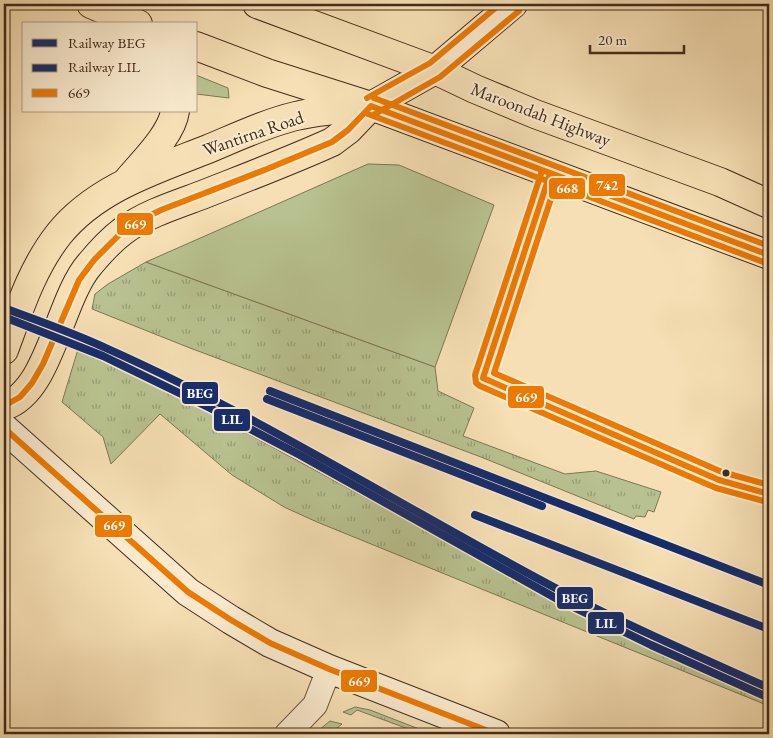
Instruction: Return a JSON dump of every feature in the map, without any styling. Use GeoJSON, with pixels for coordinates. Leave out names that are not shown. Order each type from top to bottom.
{"type":"FeatureCollection","features":[{"type":"Feature","properties":{"kind":"main road"},"geometry":{"type":"LineString","coordinates":[[91,4],[129,22]]}},
{"type":"Feature","properties":{"kind":"main road","name":"Maroondah Highway"},"geometry":{"type":"LineString","coordinates":[[257,4],[435,70],[535,114],[711,179],[769,204]]}},
{"type":"Feature","properties":{"kind":"main road"},"geometry":{"type":"LineString","coordinates":[[371,106],[435,70],[513,4]]}},
{"type":"Feature","properties":{"kind":"main road"},"geometry":{"type":"LineString","coordinates":[[198,47],[267,73],[371,106],[769,256]]}},
{"type":"Feature","properties":{"kind":"main road","name":"Wantirna Road"},"geometry":{"type":"LineString","coordinates":[[4,350],[27,289],[44,256],[58,236],[86,207],[127,181],[278,121],[318,112],[371,106]]}},
{"type":"Feature","properties":{"kind":"main road","name":"Wantirna Road"},"geometry":{"type":"LineString","coordinates":[[4,406],[18,400],[26,392],[40,371],[76,285],[89,265],[122,232],[152,214],[332,142],[348,130],[371,106]]}},
{"type":"Feature","properties":{"kind":"main road"},"geometry":{"type":"LineString","coordinates":[[127,181],[168,130],[175,112]]}},
{"type":"Feature","properties":{"kind":"main road"},"geometry":{"type":"LineString","coordinates":[[4,428],[188,592],[270,643],[329,669],[496,734]]}},
{"type":"Feature","properties":{"kind":"street"},"geometry":{"type":"LineString","coordinates":[[287,734],[315,705],[329,669]]}},
{"type":"Feature","properties":{"kind":"lane"},"geometry":{"type":"LineString","coordinates":[[550,174],[483,378],[719,480],[769,494]]}},
{"type":"Feature","properties":{"kind":"green space"},"geometry":{"type":"Polygon","coordinates":[[[198,76],[228,88],[229,98],[198,94],[198,76]]]}},
{"type":"Feature","properties":{"kind":"green space"},"geometry":{"type":"Polygon","coordinates":[[[368,164],[399,165],[494,205],[435,367],[146,262],[368,164]]]}},
{"type":"Feature","properties":{"kind":"green space"},"geometry":{"type":"Polygon","coordinates":[[[146,262],[435,367],[438,391],[474,408],[463,436],[565,474],[596,471],[661,492],[654,512],[648,510],[645,517],[636,516],[634,519],[481,457],[190,348],[92,309],[95,294],[108,284],[146,262]]]}},
{"type":"Feature","properties":{"kind":"green space"},"geometry":{"type":"Polygon","coordinates":[[[79,346],[169,391],[558,602],[648,646],[769,700],[769,706],[284,507],[232,475],[160,414],[111,464],[103,437],[62,402],[79,346]]]}},
{"type":"Feature","properties":{"kind":"green space"},"geometry":{"type":"Polygon","coordinates":[[[355,707],[370,710],[432,734],[422,734],[357,710],[351,715],[343,712],[355,707]]]}},
{"type":"Feature","properties":{"kind":"green space"},"geometry":{"type":"Polygon","coordinates":[[[330,721],[342,724],[330,734],[314,734],[330,721]]]}},
{"type":"Feature","properties":{"kind":"rail line","name":"BEG"},"geometry":{"type":"LineString","coordinates":[[4,308],[56,327],[166,376],[224,405],[588,605],[769,688]]}},
{"type":"Feature","properties":{"kind":"rail line","name":"LIL"},"geometry":{"type":"LineString","coordinates":[[4,317],[103,356],[210,408],[300,455],[559,600],[651,645],[765,696]]}},
{"type":"Feature","properties":{"kind":"rail line","name":"BEG"},"geometry":{"type":"LineString","coordinates":[[270,391],[769,585]]}},
{"type":"Feature","properties":{"kind":"rail line","name":"LIL"},"geometry":{"type":"LineString","coordinates":[[267,399],[542,506]]}},
{"type":"Feature","properties":{"kind":"rail line","name":"LIL"},"geometry":{"type":"LineString","coordinates":[[475,515],[766,628]]}},
{"type":"Feature","properties":{"kind":"transit line","name":"742"},"geometry":{"type":"LineString","coordinates":[[367,98],[430,63],[500,4]]}},
{"type":"Feature","properties":{"kind":"transit line","name":"668"},"geometry":{"type":"LineString","coordinates":[[375,114],[440,77],[519,11]]}},
{"type":"Feature","properties":{"kind":"transit line","name":"742"},"geometry":{"type":"LineString","coordinates":[[374,98],[769,246]]}},
{"type":"Feature","properties":{"kind":"transit line","name":"669"},"geometry":{"type":"LineString","coordinates":[[4,406],[20,397],[32,383],[43,364],[79,280],[94,260],[119,235],[141,220],[161,210],[332,142],[348,130],[371,106],[769,255]]}},
{"type":"Feature","properties":{"kind":"transit line","name":"668"},"geometry":{"type":"LineString","coordinates":[[368,114],[766,263]]}},
{"type":"Feature","properties":{"kind":"transit line","name":"668"},"geometry":{"type":"LineString","coordinates":[[542,171],[475,375],[476,383],[716,488],[767,502]]}},
{"type":"Feature","properties":{"kind":"transit line","name":"669"},"geometry":{"type":"LineString","coordinates":[[550,174],[483,378],[719,480],[769,494]]}},
{"type":"Feature","properties":{"kind":"transit line","name":"742"},"geometry":{"type":"LineString","coordinates":[[558,177],[494,373],[722,472],[769,485]]}},
{"type":"Feature","properties":{"kind":"transit line","name":"669"},"geometry":{"type":"LineString","coordinates":[[4,428],[188,592],[231,620],[270,643],[329,669],[496,734]]}}]}
